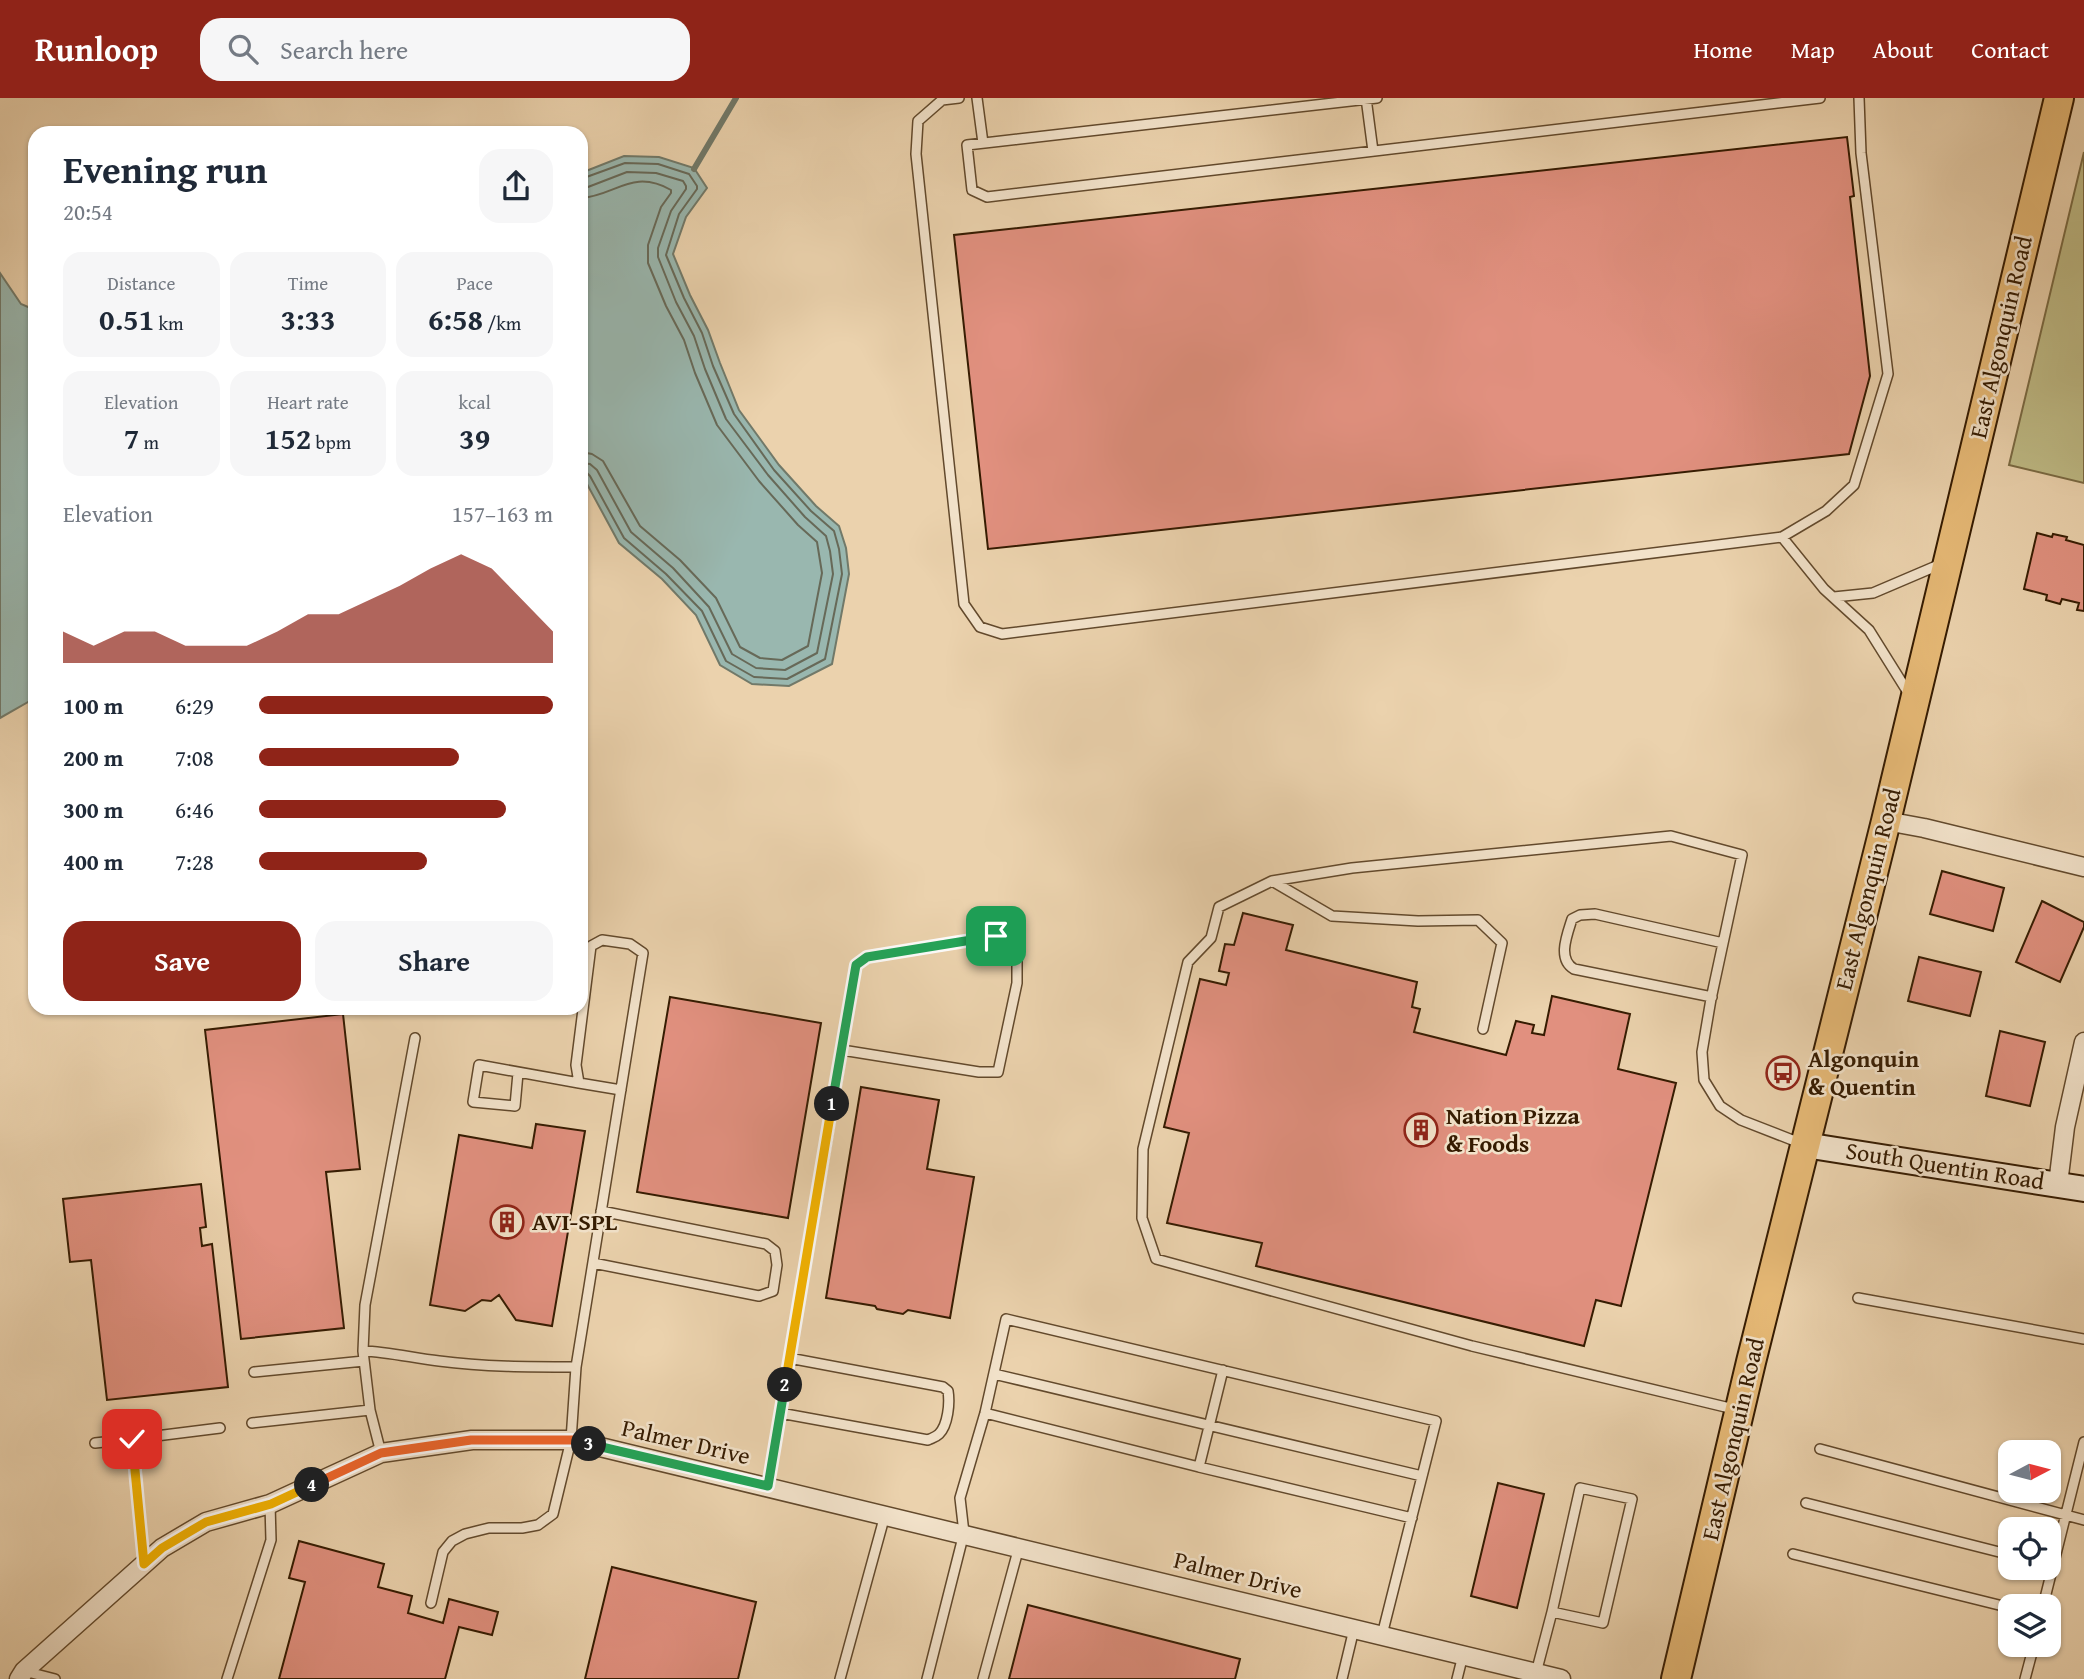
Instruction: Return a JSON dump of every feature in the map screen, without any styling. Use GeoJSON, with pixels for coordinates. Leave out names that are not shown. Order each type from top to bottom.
{"type":"FeatureCollection","features":[{"type":"Feature","properties":{"kind":"main road","name":"East Algonquin Road"},"geometry":{"type":"LineString","coordinates":[[1676,1679],[1739,1410],[1885,821],[2059,98]]}},
{"type":"Feature","properties":{"kind":"main road","name":"South Quentin Road"},"geometry":{"type":"LineString","coordinates":[[1805,1145],[2084,1189]]}},
{"type":"Feature","properties":{"kind":"street"},"geometry":{"type":"LineString","coordinates":[[1885,821],[2084,867]]}},
{"type":"Feature","properties":{"kind":"street"},"geometry":{"type":"LineString","coordinates":[[2058,1184],[2065,1127],[2084,1042]]}},
{"type":"Feature","properties":{"kind":"street","name":"Palmer Drive"},"geometry":{"type":"LineString","coordinates":[[21,1675],[162,1548],[206,1522],[271,1504],[381,1453],[471,1440],[572,1440],[1561,1679]]}},
{"type":"Feature","properties":{"kind":"lane"},"geometry":{"type":"LineString","coordinates":[[959,98],[942,100],[918,121],[916,153],[964,604],[980,628],[1002,634],[1782,537],[1826,511],[1854,485],[1888,374],[1861,153],[1859,98]]}},
{"type":"Feature","properties":{"kind":"lane"},"geometry":{"type":"LineString","coordinates":[[977,98],[983,143]]}},
{"type":"Feature","properties":{"kind":"lane"},"geometry":{"type":"LineString","coordinates":[[1377,98],[967,145],[972,190],[987,197],[1820,98]]}},
{"type":"Feature","properties":{"kind":"lane"},"geometry":{"type":"LineString","coordinates":[[1366,99],[1373,151]]}},
{"type":"Feature","properties":{"kind":"lane"},"geometry":{"type":"LineString","coordinates":[[1782,537],[1834,597],[1868,630],[1914,702]]}},
{"type":"Feature","properties":{"kind":"lane"},"geometry":{"type":"LineString","coordinates":[[1834,597],[1873,593],[1948,561]]}},
{"type":"Feature","properties":{"kind":"lane"},"geometry":{"type":"LineString","coordinates":[[1739,1410],[1472,1346],[1156,1259],[1142,1218],[1143,1149],[1188,962],[1212,938],[1219,907],[1272,881],[1352,868],[1671,836],[1742,855],[1702,1052],[1704,1080],[1720,1106],[1741,1120],[1805,1145]]}},
{"type":"Feature","properties":{"kind":"lane"},"geometry":{"type":"LineString","coordinates":[[1272,881],[1332,916],[1418,921],[1478,920],[1502,943],[1483,1029]]}},
{"type":"Feature","properties":{"kind":"lane"},"geometry":{"type":"LineString","coordinates":[[1712,997],[1574,969],[1567,965],[1564,958],[1568,932],[1572,919],[1580,915],[1595,915],[1723,943]]}},
{"type":"Feature","properties":{"kind":"lane"},"geometry":{"type":"LineString","coordinates":[[768,1486],[856,965],[867,957],[996,936],[1011,941],[1017,956],[1017,984],[998,1072],[979,1072],[842,1050]]}},
{"type":"Feature","properties":{"kind":"lane"},"geometry":{"type":"LineString","coordinates":[[432,1603],[443,1552],[452,1541],[465,1534],[489,1528],[538,1525],[553,1514],[572,1440],[576,1367],[643,953],[630,944],[602,940],[592,946],[588,976]]}},
{"type":"Feature","properties":{"kind":"lane"},"geometry":{"type":"LineString","coordinates":[[579,1083],[576,1065],[583,1015]]}},
{"type":"Feature","properties":{"kind":"lane"},"geometry":{"type":"LineString","coordinates":[[381,1453],[370,1410],[363,1356],[365,1305],[415,1038]]}},
{"type":"Feature","properties":{"kind":"lane"},"geometry":{"type":"LineString","coordinates":[[518,1073],[515,1106],[473,1102],[479,1065],[621,1090]]}},
{"type":"Feature","properties":{"kind":"lane"},"geometry":{"type":"LineString","coordinates":[[593,1263],[729,1292],[759,1296],[773,1291],[777,1265],[775,1251],[766,1244],[601,1211]]}},
{"type":"Feature","properties":{"kind":"lane"},"geometry":{"type":"LineString","coordinates":[[1857,1298],[2084,1339]]}},
{"type":"Feature","properties":{"kind":"lane"},"geometry":{"type":"LineString","coordinates":[[927,1679],[964,1533],[960,1498],[985,1413],[1006,1319],[1436,1421],[1382,1635]]}},
{"type":"Feature","properties":{"kind":"lane"},"geometry":{"type":"LineString","coordinates":[[254,1372],[388,1352],[438,1361],[506,1367],[576,1367]]}},
{"type":"Feature","properties":{"kind":"lane"},"geometry":{"type":"LineString","coordinates":[[780,1413],[928,1440],[942,1431],[948,1409],[948,1391],[943,1387],[789,1358]]}},
{"type":"Feature","properties":{"kind":"lane"},"geometry":{"type":"LineString","coordinates":[[1199,1467],[1223,1370]]}},
{"type":"Feature","properties":{"kind":"lane"},"geometry":{"type":"LineString","coordinates":[[994,1374],[1422,1476]]}},
{"type":"Feature","properties":{"kind":"lane"},"geometry":{"type":"LineString","coordinates":[[252,1423],[370,1410]]}},
{"type":"Feature","properties":{"kind":"lane"},"geometry":{"type":"LineString","coordinates":[[985,1413],[1412,1517]]}},
{"type":"Feature","properties":{"kind":"lane"},"geometry":{"type":"LineString","coordinates":[[95,1443],[220,1428]]}},
{"type":"Feature","properties":{"kind":"lane"},"geometry":{"type":"LineString","coordinates":[[132,1439],[144,1564]]}},
{"type":"Feature","properties":{"kind":"lane"},"geometry":{"type":"LineString","coordinates":[[2061,1531],[2083,1448]]}},
{"type":"Feature","properties":{"kind":"lane"},"geometry":{"type":"LineString","coordinates":[[1820,1449],[2084,1520]]}},
{"type":"Feature","properties":{"kind":"lane"},"geometry":{"type":"LineString","coordinates":[[1536,1673],[1580,1488],[1632,1499],[1602,1623],[1552,1612]]}},
{"type":"Feature","properties":{"kind":"lane"},"geometry":{"type":"LineString","coordinates":[[1806,1503],[1998,1552]]}},
{"type":"Feature","properties":{"kind":"lane"},"geometry":{"type":"LineString","coordinates":[[228,1679],[271,1539],[271,1504]]}},
{"type":"Feature","properties":{"kind":"lane"},"geometry":{"type":"LineString","coordinates":[[840,1679],[886,1514]]}},
{"type":"Feature","properties":{"kind":"lane"},"geometry":{"type":"LineString","coordinates":[[983,1679],[1018,1547]]}},
{"type":"Feature","properties":{"kind":"lane"},"geometry":{"type":"LineString","coordinates":[[1793,1554],[1998,1605]]}},
{"type":"Feature","properties":{"kind":"lane"},"geometry":{"type":"LineString","coordinates":[[1342,1679],[1354,1629]]}},
{"type":"Feature","properties":{"kind":"lane"},"geometry":{"type":"LineString","coordinates":[[1457,1679],[1463,1655]]}},
{"type":"Feature","properties":{"kind":"lane"},"geometry":{"type":"LineString","coordinates":[[2025,1679],[2031,1657]]}},
{"type":"Feature","properties":{"kind":"lane"},"geometry":{"type":"LineString","coordinates":[[21,1675],[55,1679]]}},
{"type":"Feature","properties":{"kind":"shaded area"},"geometry":{"type":"Polygon","coordinates":[[[2084,152],[2084,483],[2009,465],[2084,152]]]}},
{"type":"Feature","properties":{"kind":"water"},"geometry":{"type":"Polygon","coordinates":[[[624,156],[659,157],[694,168],[707,188],[686,217],[673,254],[708,330],[739,410],[779,465],[816,506],[839,526],[846,548],[849,574],[832,664],[789,686],[752,684],[720,665],[696,615],[662,579],[619,543],[588,486],[588,170],[624,156]]]}},
{"type":"Feature","properties":{"kind":"water"},"geometry":{"type":"Polygon","coordinates":[[[0,273],[21,304],[28,307],[28,702],[0,718],[0,273]]]}},
{"type":"Feature","properties":{"kind":"building"},"geometry":{"type":"Polygon","coordinates":[[[1847,137],[1854,196],[1850,197],[1870,376],[1849,454],[988,549],[954,235],[1847,137]]]}},
{"type":"Feature","properties":{"kind":"building"},"geometry":{"type":"Polygon","coordinates":[[[2037,533],[2067,537],[2066,540],[2084,545],[2084,611],[2077,610],[2079,603],[2062,599],[2060,604],[2046,600],[2047,595],[2024,589],[2037,533]]]}},
{"type":"Feature","properties":{"kind":"building"},"geometry":{"type":"Polygon","coordinates":[[[1942,871],[2004,888],[1993,931],[1930,914],[1942,871]]]}},
{"type":"Feature","properties":{"kind":"building"},"geometry":{"type":"Polygon","coordinates":[[[2042,901],[2084,922],[2060,982],[2016,962],[2042,901]]]}},
{"type":"Feature","properties":{"kind":"building","name":"Nation Pizza & Foods"},"geometry":{"type":"Polygon","coordinates":[[[1243,913],[1293,925],[1286,950],[1417,982],[1412,1007],[1420,1009],[1414,1032],[1506,1055],[1516,1021],[1534,1025],[1532,1033],[1544,1035],[1552,996],[1630,1014],[1618,1069],[1676,1083],[1621,1306],[1596,1300],[1584,1346],[1256,1266],[1262,1243],[1167,1223],[1189,1133],[1164,1127],[1200,979],[1226,985],[1229,973],[1219,971],[1225,944],[1234,945],[1243,913]]]}},
{"type":"Feature","properties":{"kind":"building"},"geometry":{"type":"Polygon","coordinates":[[[1919,957],[1981,972],[1970,1016],[1908,1001],[1919,957]]]}},
{"type":"Feature","properties":{"kind":"building"},"geometry":{"type":"Polygon","coordinates":[[[670,997],[821,1023],[788,1218],[637,1192],[670,997]]]}},
{"type":"Feature","properties":{"kind":"building"},"geometry":{"type":"Polygon","coordinates":[[[343,1015],[360,1169],[326,1172],[344,1328],[241,1339],[205,1030],[343,1015]]]}},
{"type":"Feature","properties":{"kind":"building"},"geometry":{"type":"Polygon","coordinates":[[[2000,1031],[2045,1042],[2030,1106],[1986,1096],[2000,1031]]]}},
{"type":"Feature","properties":{"kind":"building"},"geometry":{"type":"Polygon","coordinates":[[[861,1087],[939,1100],[927,1169],[974,1177],[950,1318],[908,1310],[903,1314],[877,1309],[875,1306],[826,1298],[861,1087]]]}},
{"type":"Feature","properties":{"kind":"building","name":"AVI-SPL"},"geometry":{"type":"Polygon","coordinates":[[[536,1124],[585,1131],[552,1326],[516,1320],[499,1295],[491,1301],[482,1300],[465,1311],[430,1305],[459,1135],[532,1148],[536,1124]]]}},
{"type":"Feature","properties":{"kind":"building"},"geometry":{"type":"Polygon","coordinates":[[[201,1184],[206,1227],[200,1228],[202,1246],[212,1244],[228,1387],[107,1400],[91,1260],[70,1262],[63,1199],[201,1184]]]}},
{"type":"Feature","properties":{"kind":"building"},"geometry":{"type":"Polygon","coordinates":[[[1498,1483],[1544,1494],[1517,1608],[1471,1596],[1498,1483]]]}},
{"type":"Feature","properties":{"kind":"building"},"geometry":{"type":"Polygon","coordinates":[[[299,1541],[384,1564],[378,1587],[412,1596],[408,1613],[443,1623],[449,1599],[498,1612],[492,1635],[459,1627],[445,1679],[279,1679],[305,1582],[289,1578],[299,1541]]]}},
{"type":"Feature","properties":{"kind":"building"},"geometry":{"type":"Polygon","coordinates":[[[612,1567],[756,1602],[738,1679],[585,1679],[612,1567]]]}},
{"type":"Feature","properties":{"kind":"building"},"geometry":{"type":"Polygon","coordinates":[[[1028,1605],[1240,1659],[1235,1679],[1009,1679],[1028,1605]]]}},
{"type":"Feature","properties":{"kind":"waterway"},"geometry":{"type":"LineString","coordinates":[[694,169],[736,98]]}},
{"type":"Feature","properties":{"kind":"place","name":"Algonquin & Quentin"},"geometry":{"type":"Point","coordinates":[1783,1073]}},
{"type":"Feature","properties":{"kind":"place","name":"Nation Pizza & Foods"},"geometry":{"type":"Point","coordinates":[1421,1130]}},
{"type":"Feature","properties":{"kind":"place","name":"AVI-SPL"},"geometry":{"type":"Point","coordinates":[507,1222]}},
{"type":"Feature","properties":{"kind":"route"},"geometry":{"type":"LineString","coordinates":[[132,1439],[144,1564],[162,1548],[206,1522],[271,1504],[381,1453],[471,1440],[572,1440],[768,1486],[856,965],[867,957],[996,936]]}}]}
